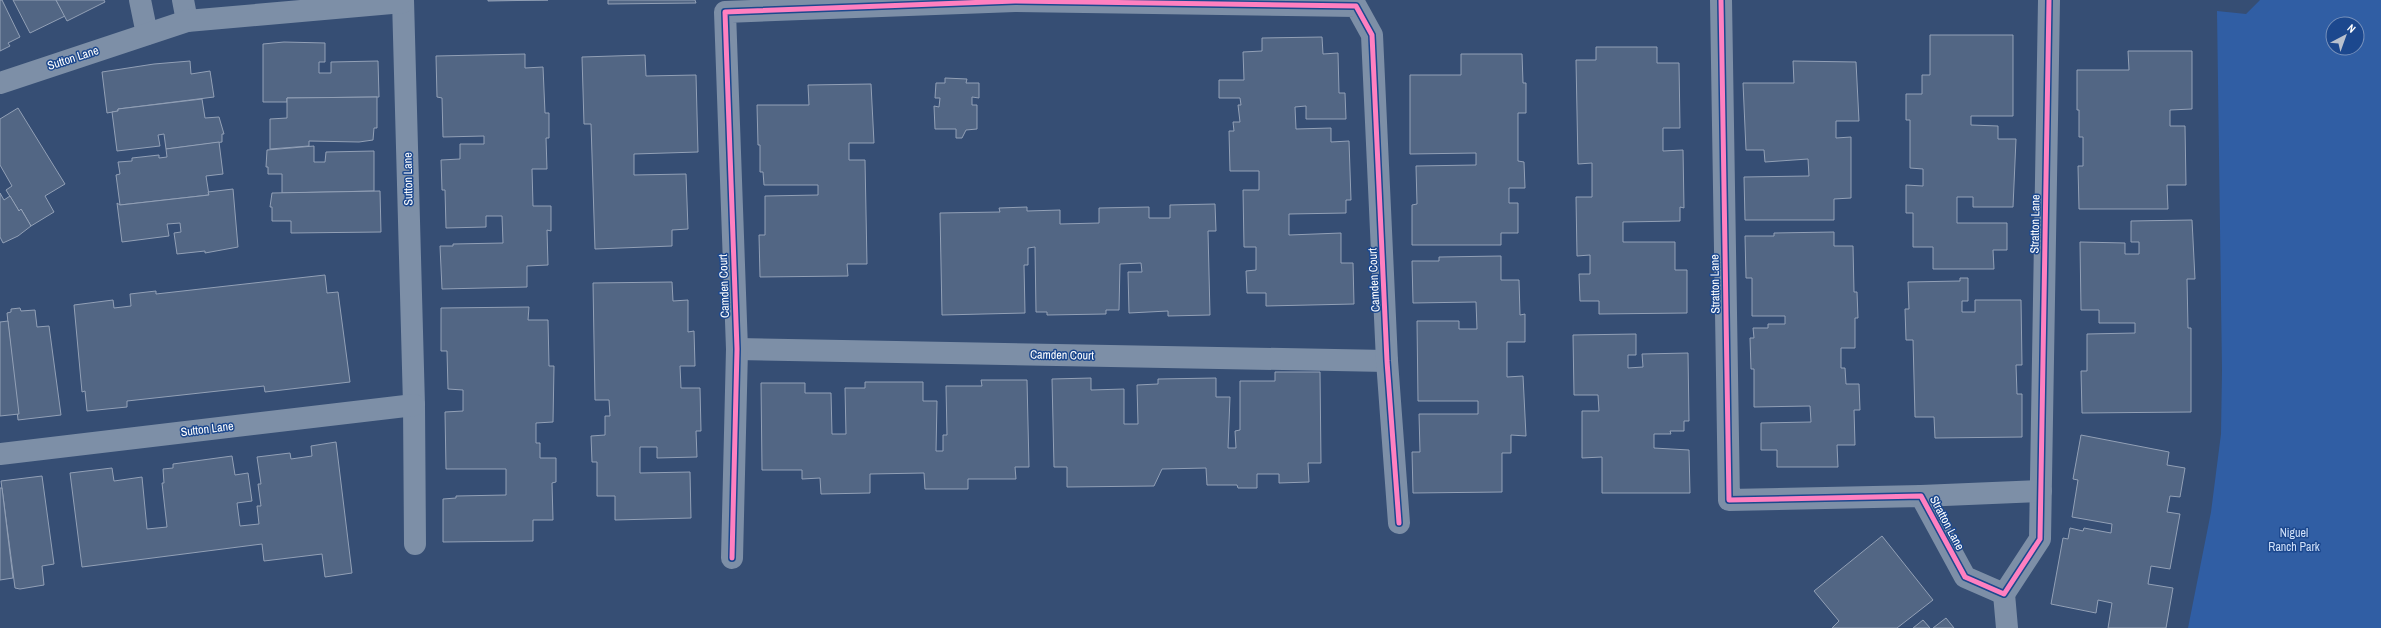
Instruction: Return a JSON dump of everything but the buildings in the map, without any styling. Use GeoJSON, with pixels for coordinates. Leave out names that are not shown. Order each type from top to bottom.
{"type":"FeatureCollection","features":[{"type":"Feature","properties":{"kind":"street"},"geometry":{"type":"LineString","coordinates":[[140,0],[147,34]]}},
{"type":"Feature","properties":{"kind":"street","name":"Camden Court"},"geometry":{"type":"LineString","coordinates":[[732,558],[737,349],[725,12],[1015,0],[1356,6],[1372,35],[1387,361],[1399,524]]}},
{"type":"Feature","properties":{"kind":"street","name":"Stratton Lane"},"geometry":{"type":"LineString","coordinates":[[1721,0],[1729,500],[1921,496],[2041,491]]}},
{"type":"Feature","properties":{"kind":"street","name":"Stratton Lane"},"geometry":{"type":"LineString","coordinates":[[1921,496],[1965,577],[2004,594],[2040,539],[2049,0]]}},
{"type":"Feature","properties":{"kind":"street","name":"Sutton Lane"},"geometry":{"type":"LineString","coordinates":[[0,83],[147,34],[185,10],[404,1],[414,405],[415,544]]}},
{"type":"Feature","properties":{"kind":"street","name":"Camden Court"},"geometry":{"type":"LineString","coordinates":[[737,349],[1387,361]]}},
{"type":"Feature","properties":{"kind":"street","name":"Sutton Lane"},"geometry":{"type":"LineString","coordinates":[[0,454],[414,405]]}},
{"type":"Feature","properties":{"kind":"street"},"geometry":{"type":"LineString","coordinates":[[2004,594],[2008,628]]}},
{"type":"Feature","properties":{"kind":"green space","name":"Niguel Ranch Park"},"geometry":{"type":"Polygon","coordinates":[[[2260,0],[2381,0],[2381,628],[2188,628],[2211,512],[2221,434],[2222,371],[2217,11],[2246,14],[2260,0]]]}},
{"type":"Feature","properties":{"kind":"cycle path"},"geometry":{"type":"LineString","coordinates":[[1721,0],[1729,500],[1921,496],[1965,577],[2004,594],[2040,539],[2049,0]]}},
{"type":"Feature","properties":{"kind":"cycle path"},"geometry":{"type":"LineString","coordinates":[[732,558],[737,349],[725,12],[1015,1],[1356,6],[1372,35],[1387,361],[1399,523]]}}]}
